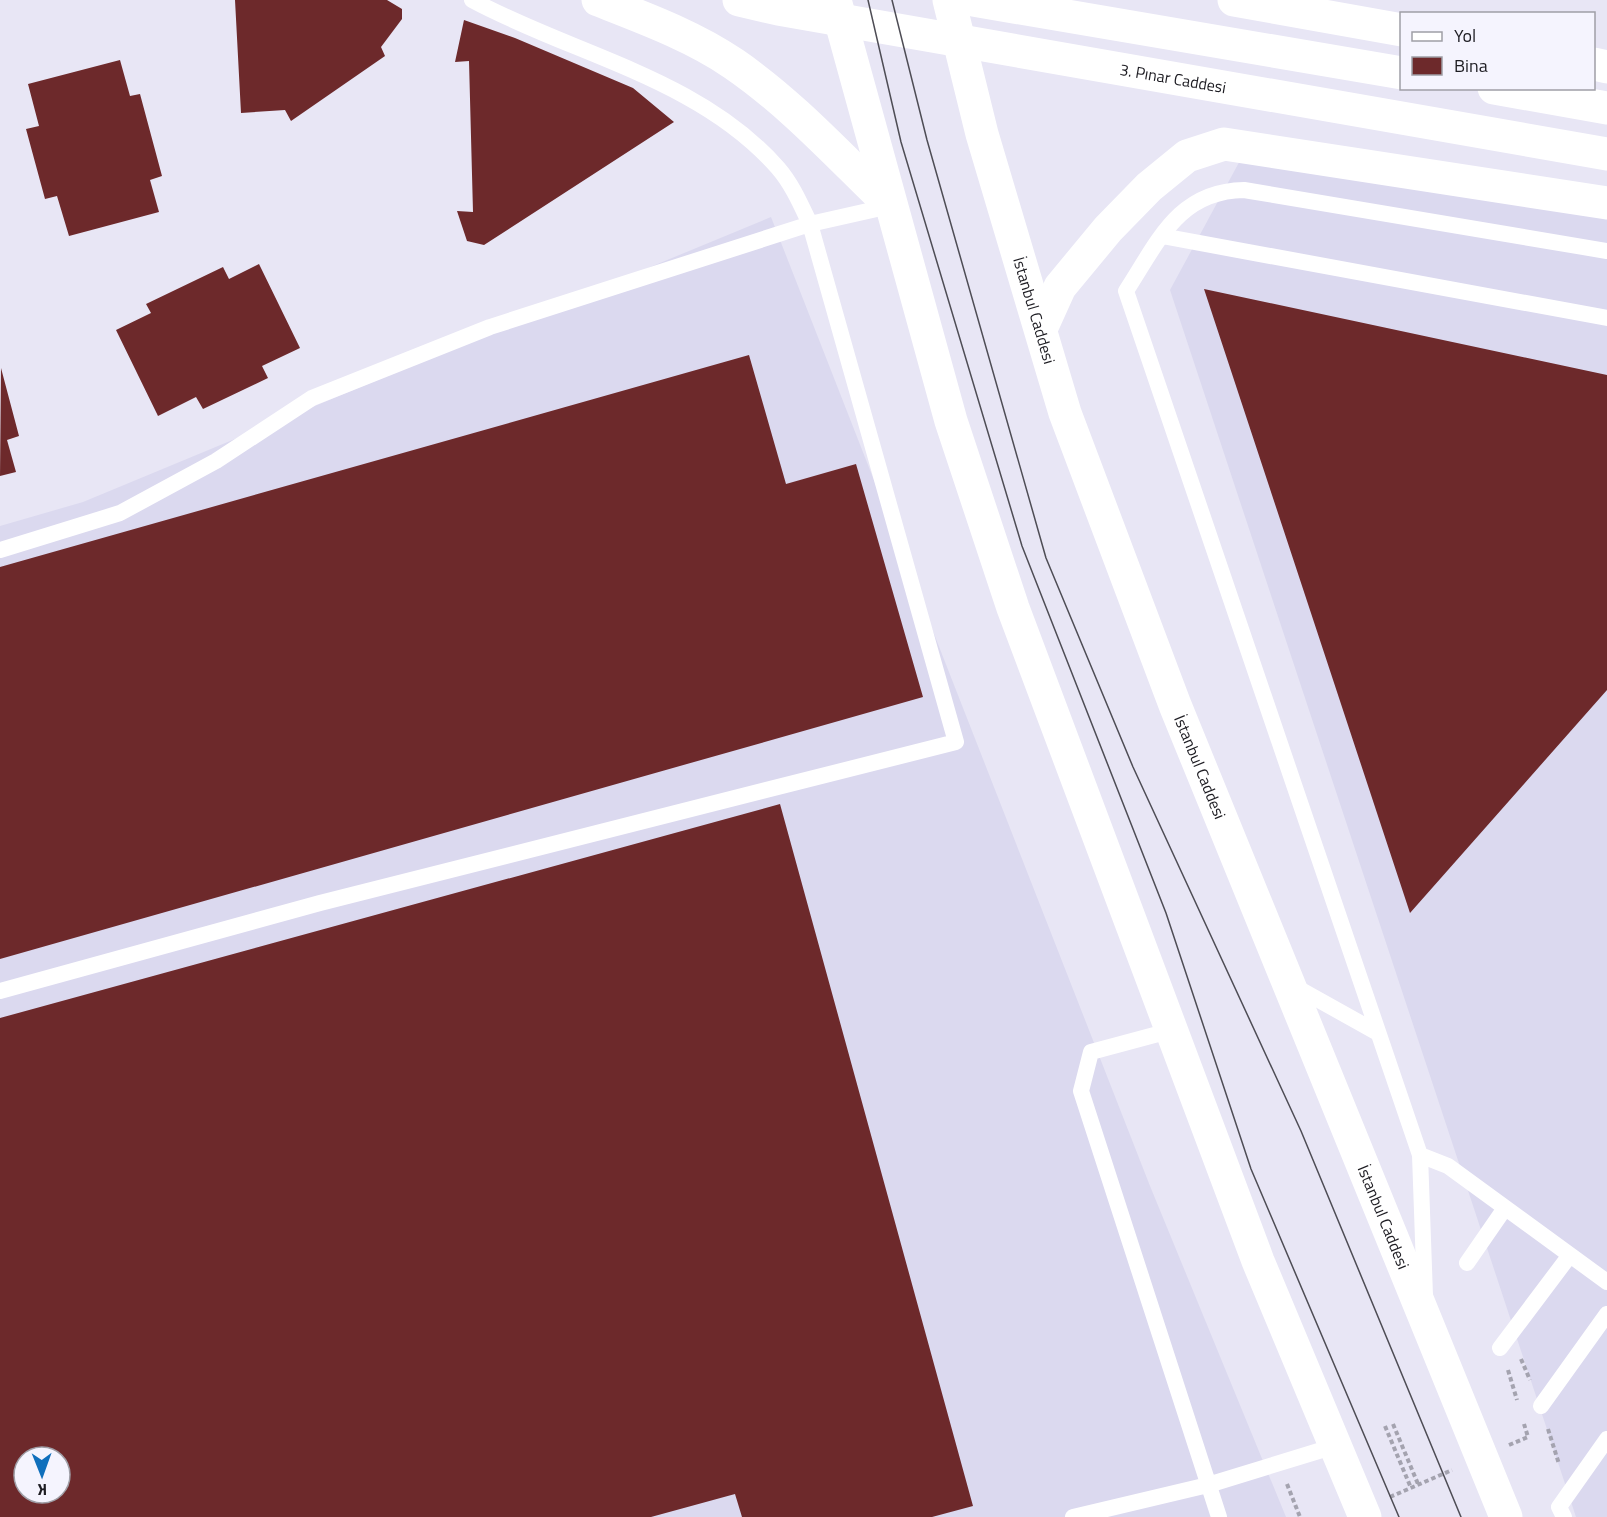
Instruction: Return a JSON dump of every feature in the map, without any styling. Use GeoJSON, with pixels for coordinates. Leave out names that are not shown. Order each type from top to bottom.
{"type":"FeatureCollection","features":[{"type":"Feature","properties":{"kind":"main road"},"geometry":{"type":"LineString","coordinates":[[598,0],[667,27],[734,64],[797,116],[890,206]]}},
{"type":"Feature","properties":{"kind":"main road","name":"3. Pınar Caddesi"},"geometry":{"type":"LineString","coordinates":[[739,0],[789,11],[1607,154]]}},
{"type":"Feature","properties":{"kind":"main road"},"geometry":{"type":"LineString","coordinates":[[835,0],[951,421],[1013,608],[1258,1261],[1335,1446],[1373,1509]]}},
{"type":"Feature","properties":{"kind":"main road","name":"İstanbul Caddesi"},"geometry":{"type":"LineString","coordinates":[[949,0],[982,134],[1065,412],[1175,705],[1506,1517]]}},
{"type":"Feature","properties":{"kind":"main road"},"geometry":{"type":"LineString","coordinates":[[973,0],[1400,73]]}},
{"type":"Feature","properties":{"kind":"main road"},"geometry":{"type":"LineString","coordinates":[[1234,0],[1400,30]]}},
{"type":"Feature","properties":{"kind":"main road"},"geometry":{"type":"LineString","coordinates":[[1505,90],[1607,108]]}},
{"type":"Feature","properties":{"kind":"main road"},"geometry":{"type":"LineString","coordinates":[[1041,329],[1060,287],[1085,254],[1132,204],[1187,156],[1224,144],[1607,203]]}},
{"type":"Feature","properties":{"kind":"lane"},"geometry":{"type":"LineString","coordinates":[[0,991],[320,903],[956,742],[810,224],[780,170],[741,134],[702,106],[670,88],[472,0]]}},
{"type":"Feature","properties":{"kind":"lane"},"geometry":{"type":"LineString","coordinates":[[1426,1321],[1420,1155],[1126,291],[1162,236],[1188,205],[1212,193],[1244,190],[1607,251]]}},
{"type":"Feature","properties":{"kind":"lane"},"geometry":{"type":"LineString","coordinates":[[0,550],[120,513],[216,462],[312,398],[490,327],[810,224],[890,206]]}},
{"type":"Feature","properties":{"kind":"lane"},"geometry":{"type":"LineString","coordinates":[[1162,236],[1607,318]]}},
{"type":"Feature","properties":{"kind":"lane"},"geometry":{"type":"LineString","coordinates":[[1288,983],[1378,1033]]}},
{"type":"Feature","properties":{"kind":"lane"},"geometry":{"type":"LineString","coordinates":[[1173,1030],[1091,1052],[1081,1091],[1219,1517]]}},
{"type":"Feature","properties":{"kind":"lane"},"geometry":{"type":"LineString","coordinates":[[1420,1155],[1448,1166],[1607,1282]]}},
{"type":"Feature","properties":{"kind":"lane"},"geometry":{"type":"LineString","coordinates":[[1467,1263],[1505,1208]]}},
{"type":"Feature","properties":{"kind":"lane"},"geometry":{"type":"LineString","coordinates":[[1500,1348],[1570,1255]]}},
{"type":"Feature","properties":{"kind":"lane"},"geometry":{"type":"LineString","coordinates":[[1540,1406],[1607,1314]]}},
{"type":"Feature","properties":{"kind":"lane"},"geometry":{"type":"LineString","coordinates":[[1564,1517],[1559,1507],[1607,1439]]}},
{"type":"Feature","properties":{"kind":"lane"},"geometry":{"type":"LineString","coordinates":[[1073,1517],[1208,1485],[1335,1446]]}},
{"type":"Feature","properties":{"kind":"path"},"geometry":{"type":"LineString","coordinates":[[1507,1366],[1519,1407]]}},
{"type":"Feature","properties":{"kind":"path"},"geometry":{"type":"LineString","coordinates":[[1506,1446],[1528,1437],[1522,1417]]}},
{"type":"Feature","properties":{"kind":"path"},"geometry":{"type":"LineString","coordinates":[[1393,1424],[1418,1484]]}},
{"type":"Feature","properties":{"kind":"path"},"geometry":{"type":"LineString","coordinates":[[1385,1426],[1411,1488]]}},
{"type":"Feature","properties":{"kind":"path"},"geometry":{"type":"LineString","coordinates":[[1279,1463],[1300,1517]]}},
{"type":"Feature","properties":{"kind":"path"},"geometry":{"type":"LineString","coordinates":[[1373,1509],[1418,1484],[1462,1465]]}},
{"type":"Feature","properties":{"kind":"shaded area"},"geometry":{"type":"Polygon","coordinates":[[[1243,155],[1607,217],[1607,1517],[1576,1517],[1170,290],[1243,155]]]}},
{"type":"Feature","properties":{"kind":"shaded area"},"geometry":{"type":"Polygon","coordinates":[[[771,217],[1150,1186],[1286,1517],[0,1517],[0,526],[83,502],[771,217]]]}},
{"type":"Feature","properties":{"kind":"building"},"geometry":{"type":"Polygon","coordinates":[[[235,0],[387,0],[402,9],[402,19],[381,47],[385,56],[291,121],[285,110],[241,113],[235,0]]]}},
{"type":"Feature","properties":{"kind":"building"},"geometry":{"type":"Polygon","coordinates":[[[464,20],[515,38],[633,88],[674,122],[484,245],[467,241],[457,211],[473,212],[469,61],[455,62],[464,20]]]}},
{"type":"Feature","properties":{"kind":"building"},"geometry":{"type":"Polygon","coordinates":[[[120,60],[130,96],[140,94],[162,176],[150,180],[159,212],[69,236],[57,196],[45,199],[26,129],[39,126],[28,84],[120,60]]]}},
{"type":"Feature","properties":{"kind":"building"},"geometry":{"type":"Polygon","coordinates":[[[259,264],[300,348],[262,366],[268,378],[203,409],[196,397],[158,416],[116,330],[151,313],[146,304],[223,267],[229,279],[259,264]]]}},
{"type":"Feature","properties":{"kind":"building"},"geometry":{"type":"Polygon","coordinates":[[[1204,289],[1607,375],[1607,690],[1410,913],[1204,289]]]}},
{"type":"Feature","properties":{"kind":"building"},"geometry":{"type":"Polygon","coordinates":[[[749,355],[786,484],[856,464],[923,697],[0,959],[0,567],[749,355]]]}},
{"type":"Feature","properties":{"kind":"building"},"geometry":{"type":"Polygon","coordinates":[[[1,368],[19,436],[7,440],[16,472],[0,476],[1,368]]]}},
{"type":"Feature","properties":{"kind":"building"},"geometry":{"type":"Polygon","coordinates":[[[780,804],[973,1506],[932,1517],[742,1517],[735,1494],[651,1517],[0,1517],[0,1018],[780,804]]]}},
{"type":"Feature","properties":{"kind":"tram line"},"geometry":{"type":"LineString","coordinates":[[868,0],[901,142],[1022,546],[1166,913],[1251,1169],[1399,1517]]}},
{"type":"Feature","properties":{"kind":"tram line"},"geometry":{"type":"LineString","coordinates":[[892,0],[927,140],[1046,558],[1133,767],[1301,1131],[1461,1517]]}}]}
